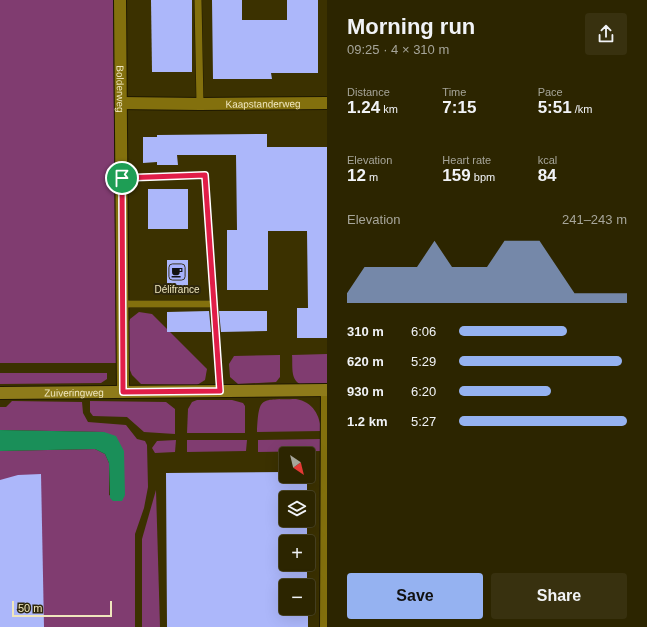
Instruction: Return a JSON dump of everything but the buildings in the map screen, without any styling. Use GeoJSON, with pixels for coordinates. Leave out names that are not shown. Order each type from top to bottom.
{"type":"FeatureCollection","features":[{"type":"Feature","properties":{"kind":"street","name":"Bolderweg"},"geometry":{"type":"LineString","coordinates":[[120,0],[123,392]]}},
{"type":"Feature","properties":{"kind":"street","name":"Kaapstanderweg"},"geometry":{"type":"LineString","coordinates":[[121,103],[200,104],[327,102]]}},
{"type":"Feature","properties":{"kind":"street","name":"Zuiveringweg"},"geometry":{"type":"LineString","coordinates":[[0,393],[327,390]]}},
{"type":"Feature","properties":{"kind":"street"},"geometry":{"type":"LineString","coordinates":[[326,627],[327,390]]}},
{"type":"Feature","properties":{"kind":"lane"},"geometry":{"type":"LineString","coordinates":[[198,0],[200,104]]}},
{"type":"Feature","properties":{"kind":"lane"},"geometry":{"type":"LineString","coordinates":[[122,178],[205,175],[212,304],[220,391]]}},
{"type":"Feature","properties":{"kind":"lane"},"geometry":{"type":"LineString","coordinates":[[122,304],[212,304]]}},
{"type":"Feature","properties":{"kind":"shaded area"},"geometry":{"type":"Polygon","coordinates":[[[0,0],[113,0],[116,363],[0,363],[0,0]]]}},
{"type":"Feature","properties":{"kind":"shaded area"},"geometry":{"type":"Polygon","coordinates":[[[139,312],[152,314],[207,369],[205,380],[197,385],[141,384],[132,375],[127,363],[127,327],[130,319],[139,312]]]}},
{"type":"Feature","properties":{"kind":"shaded area"},"geometry":{"type":"Polygon","coordinates":[[[327,354],[327,383],[300,384],[297,382],[293,375],[292,355],[327,354]]]}},
{"type":"Feature","properties":{"kind":"shaded area"},"geometry":{"type":"Polygon","coordinates":[[[280,355],[280,377],[276,382],[238,384],[230,377],[229,364],[234,356],[280,355]]]}},
{"type":"Feature","properties":{"kind":"shaded area"},"geometry":{"type":"Polygon","coordinates":[[[0,373],[107,373],[107,379],[101,383],[0,384],[0,373]]]}},
{"type":"Feature","properties":{"kind":"shaded area"},"geometry":{"type":"Polygon","coordinates":[[[275,399],[296,399],[311,406],[319,420],[321,431],[257,432],[259,411],[264,402],[275,399]]]}},
{"type":"Feature","properties":{"kind":"shaded area"},"geometry":{"type":"Polygon","coordinates":[[[197,400],[232,400],[243,403],[245,406],[245,433],[187,433],[188,409],[192,402],[197,400]]]}},
{"type":"Feature","properties":{"kind":"shaded area"},"geometry":{"type":"Polygon","coordinates":[[[12,401],[82,402],[83,413],[88,422],[126,425],[137,439],[145,441],[147,445],[148,487],[144,508],[135,534],[135,627],[0,627],[0,451],[95,449],[105,454],[109,463],[109,495],[122,501],[104,432],[0,430],[0,407],[6,407],[12,401]]]}},
{"type":"Feature","properties":{"kind":"shaded area"},"geometry":{"type":"Polygon","coordinates":[[[90,401],[166,402],[175,409],[175,434],[144,432],[127,417],[93,416],[90,412],[90,401]]]}},
{"type":"Feature","properties":{"kind":"shaded area"},"geometry":{"type":"Polygon","coordinates":[[[0,430],[104,432],[116,436],[124,451],[125,495],[122,501],[113,501],[110,498],[109,463],[105,454],[95,449],[0,451],[0,430]]]}},
{"type":"Feature","properties":{"kind":"shaded area"},"geometry":{"type":"Polygon","coordinates":[[[321,439],[321,451],[315,451],[315,447],[279,447],[279,452],[258,452],[258,440],[321,439]]]}},
{"type":"Feature","properties":{"kind":"shaded area"},"geometry":{"type":"Polygon","coordinates":[[[176,440],[175,452],[155,453],[152,448],[157,441],[176,440]]]}},
{"type":"Feature","properties":{"kind":"shaded area"},"geometry":{"type":"Polygon","coordinates":[[[187,440],[247,440],[246,451],[187,452],[187,440]]]}},
{"type":"Feature","properties":{"kind":"shaded area"},"geometry":{"type":"Polygon","coordinates":[[[156,490],[160,627],[142,627],[142,539],[156,490]]]}},
{"type":"Feature","properties":{"kind":"place","name":"Délifrance"},"geometry":{"type":"Point","coordinates":[177,272]}},
{"type":"Feature","properties":{"kind":"route"},"geometry":{"type":"LineString","coordinates":[[205,175],[212,304],[220,391],[123,392],[122,178],[205,175]]}}]}
